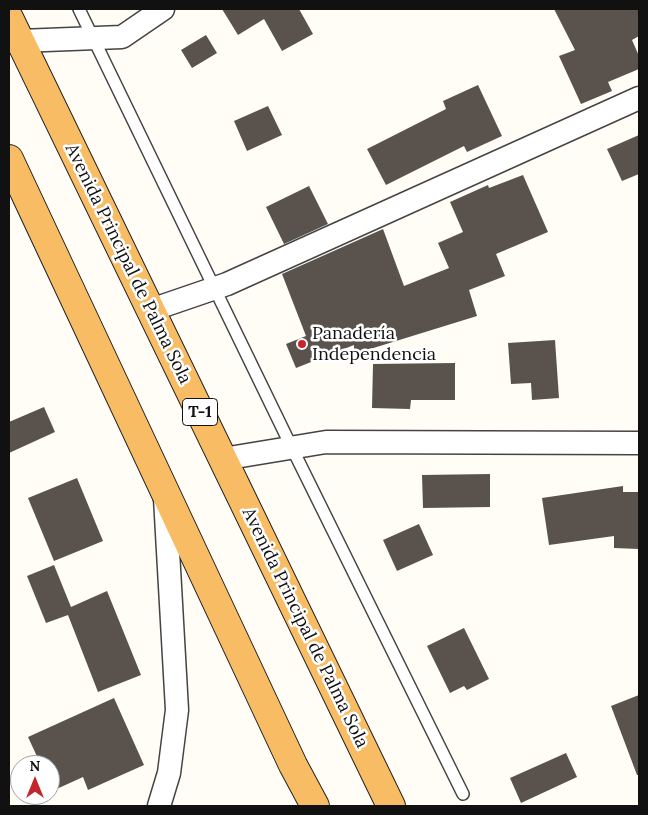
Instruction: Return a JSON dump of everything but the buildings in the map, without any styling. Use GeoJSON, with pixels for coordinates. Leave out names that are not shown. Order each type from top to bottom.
{"type":"FeatureCollection","features":[{"type":"Feature","properties":{"kind":"highway","name":"Avenida Principal de Palma Sola"},"geometry":{"type":"LineString","coordinates":[[14,30],[391,806]]}},
{"type":"Feature","properties":{"kind":"highway"},"geometry":{"type":"LineString","coordinates":[[9,159],[293,765],[315,806]]}},
{"type":"Feature","properties":{"kind":"street"},"geometry":{"type":"LineString","coordinates":[[14,30],[93,38],[122,37],[163,9]]}},
{"type":"Feature","properties":{"kind":"street"},"geometry":{"type":"LineString","coordinates":[[151,310],[215,289],[639,98]]}},
{"type":"Feature","properties":{"kind":"street"},"geometry":{"type":"LineString","coordinates":[[223,459],[326,442],[639,443]]}},
{"type":"Feature","properties":{"kind":"street"},"geometry":{"type":"LineString","coordinates":[[159,806],[169,773],[177,710],[164,490]]}},
{"type":"Feature","properties":{"kind":"lane"},"geometry":{"type":"LineString","coordinates":[[79,9],[292,448],[463,794]]}},
{"type":"Feature","properties":{"kind":"place","name":"Panadería Independencia"},"geometry":{"type":"Point","coordinates":[302,344]}}]}
